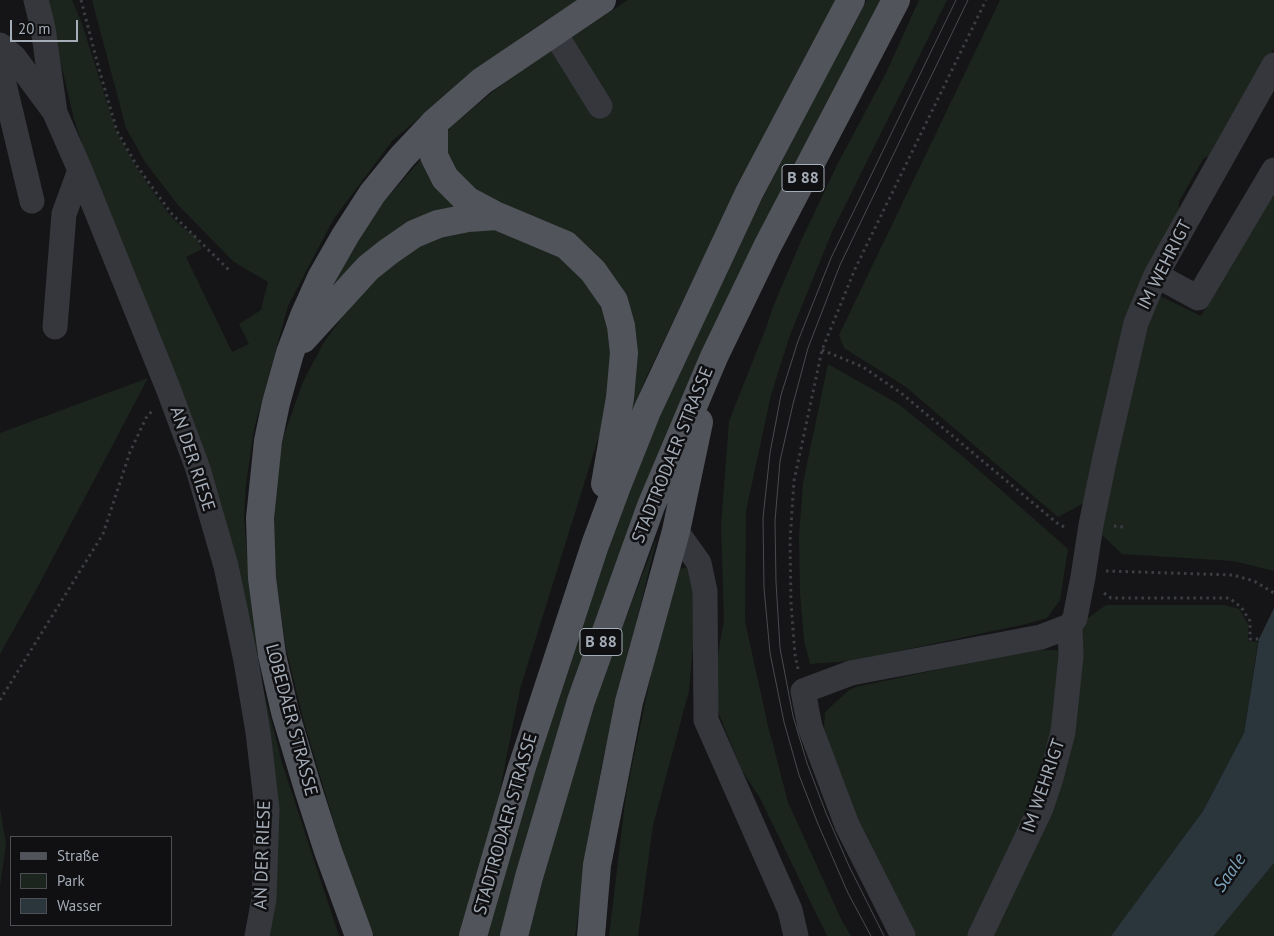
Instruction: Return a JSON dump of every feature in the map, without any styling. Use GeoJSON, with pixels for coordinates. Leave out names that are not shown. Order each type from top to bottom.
{"type":"FeatureCollection","features":[{"type":"Feature","properties":{"kind":"main road","name":"LOBEDAER STRASSE"},"geometry":{"type":"LineString","coordinates":[[359,936],[328,851],[285,712],[272,655],[262,578],[260,518],[262,482],[268,441],[290,353],[321,278],[345,236],[372,194],[402,157],[434,123],[482,80],[602,0]]}},
{"type":"Feature","properties":{"kind":"main road","name":"STADTRODAER STRASSE"},"geometry":{"type":"LineString","coordinates":[[474,936],[521,770],[595,545],[647,411],[749,193],[851,0]]}},
{"type":"Feature","properties":{"kind":"main road","name":"STADTRODAER STRASSE"},"geometry":{"type":"LineString","coordinates":[[514,936],[529,877],[581,702],[651,506],[714,357],[767,247],[896,0]]}},
{"type":"Feature","properties":{"kind":"main road"},"geometry":{"type":"LineString","coordinates":[[434,123],[434,156],[445,178],[467,200],[497,216],[566,245],[593,271],[614,301],[621,326],[624,353],[620,398],[595,545]]}},
{"type":"Feature","properties":{"kind":"main road"},"geometry":{"type":"LineString","coordinates":[[290,353],[342,294],[368,268],[414,234],[438,224],[468,218],[497,216]]}},
{"type":"Feature","properties":{"kind":"main road"},"geometry":{"type":"LineString","coordinates":[[591,936],[597,865],[629,702],[676,531],[714,357]]}},
{"type":"Feature","properties":{"kind":"street","name":"AN DER RIESE"},"geometry":{"type":"LineString","coordinates":[[36,0],[43,28],[55,113],[168,388],[198,470],[226,566],[246,661],[258,732],[267,809],[264,899],[257,936]]}},
{"type":"Feature","properties":{"kind":"street"},"geometry":{"type":"LineString","coordinates":[[554,32],[600,106]]}},
{"type":"Feature","properties":{"kind":"street"},"geometry":{"type":"LineString","coordinates":[[0,45],[14,57],[55,113]]}},
{"type":"Feature","properties":{"kind":"street","name":"IM WEHRIGT"},"geometry":{"type":"LineString","coordinates":[[980,936],[1041,808],[1063,732],[1071,656],[1070,626],[1075,618],[1104,456],[1136,323],[1156,275],[1274,65]]}},
{"type":"Feature","properties":{"kind":"street"},"geometry":{"type":"LineString","coordinates":[[0,66],[32,201]]}},
{"type":"Feature","properties":{"kind":"street"},"geometry":{"type":"LineString","coordinates":[[55,327],[64,214],[80,170]]}},
{"type":"Feature","properties":{"kind":"street"},"geometry":{"type":"LineString","coordinates":[[1156,275],[1198,298],[1274,170]]}},
{"type":"Feature","properties":{"kind":"street"},"geometry":{"type":"LineString","coordinates":[[676,531],[699,563],[705,591],[706,720],[790,910],[796,936]]}},
{"type":"Feature","properties":{"kind":"street"},"geometry":{"type":"LineString","coordinates":[[903,936],[847,825],[810,727],[803,691],[851,673],[1041,637],[1070,626]]}},
{"type":"Feature","properties":{"kind":"path"},"geometry":{"type":"LineString","coordinates":[[81,0],[98,69],[117,131],[137,166],[171,213],[231,272]]}},
{"type":"Feature","properties":{"kind":"path"},"geometry":{"type":"LineString","coordinates":[[803,691],[795,655],[791,603],[790,541],[794,481],[822,350],[855,269],[986,0]]}},
{"type":"Feature","properties":{"kind":"path"},"geometry":{"type":"LineString","coordinates":[[822,350],[863,368],[901,393],[1057,523],[1088,541]]}},
{"type":"Feature","properties":{"kind":"path"},"geometry":{"type":"LineString","coordinates":[[0,700],[103,534],[130,452],[146,418],[168,388]]}},
{"type":"Feature","properties":{"kind":"path"},"geometry":{"type":"LineString","coordinates":[[1108,570],[1233,576],[1254,581],[1274,593]]}},
{"type":"Feature","properties":{"kind":"path"},"geometry":{"type":"LineString","coordinates":[[1083,577],[1111,598],[1229,598],[1241,607],[1250,621],[1250,639],[1260,639]]}},
{"type":"Feature","properties":{"kind":"green space"},"geometry":{"type":"Polygon","coordinates":[[[46,0],[72,0],[82,24],[116,131],[136,167],[168,213],[182,227],[196,237],[202,249],[186,257],[232,352],[249,344],[239,324],[261,310],[268,282],[234,262],[178,205],[145,162],[126,128],[92,0],[579,0],[536,27],[472,73],[392,141],[333,220],[288,306],[254,429],[246,485],[244,518],[259,648],[253,650],[74,119],[46,0]]]}},
{"type":"Feature","properties":{"kind":"green space"},"geometry":{"type":"Polygon","coordinates":[[[628,0],[837,0],[760,145],[690,286],[646,378],[622,437],[623,306],[448,168],[446,134],[451,126],[511,77],[628,0]]]}},
{"type":"Feature","properties":{"kind":"green space"},"geometry":{"type":"Polygon","coordinates":[[[867,0],[881,0],[748,257],[633,520],[603,599],[572,690],[501,936],[487,936],[530,784],[561,686],[642,457],[735,252],[820,86],[867,0]]]}},
{"type":"Feature","properties":{"kind":"green space"},"geometry":{"type":"Polygon","coordinates":[[[919,0],[947,0],[832,232],[790,335],[771,395],[746,511],[745,621],[768,726],[788,802],[842,921],[851,936],[827,936],[760,798],[741,769],[711,694],[724,620],[721,525],[729,421],[801,241],[837,165],[886,73],[919,0]]]}},
{"type":"Feature","properties":{"kind":"green space"},"geometry":{"type":"Polygon","coordinates":[[[1000,0],[1274,0],[1274,48],[1213,154],[1203,159],[1179,202],[1179,215],[1084,503],[1058,517],[906,387],[844,348],[839,335],[1000,0]]]}},
{"type":"Feature","properties":{"kind":"green space"},"geometry":{"type":"Polygon","coordinates":[[[422,158],[463,206],[324,304],[334,282],[380,206],[422,158]]]}},
{"type":"Feature","properties":{"kind":"green space"},"geometry":{"type":"Polygon","coordinates":[[[1274,190],[1274,571],[1233,561],[1122,554],[1101,534],[1141,330],[1158,295],[1201,316],[1274,190]]]}},
{"type":"Feature","properties":{"kind":"green space"},"geometry":{"type":"Polygon","coordinates":[[[490,228],[529,237],[569,263],[595,294],[606,320],[613,359],[603,423],[520,689],[497,805],[460,936],[374,936],[357,894],[340,843],[304,722],[286,649],[276,578],[273,519],[278,463],[284,435],[303,382],[324,342],[353,302],[401,255],[443,233],[490,228]]]}},
{"type":"Feature","properties":{"kind":"green space"},"geometry":{"type":"Polygon","coordinates":[[[828,364],[900,405],[967,460],[1068,549],[1060,600],[1047,618],[852,661],[810,664],[804,640],[800,593],[799,537],[803,483],[828,364]]]}},
{"type":"Feature","properties":{"kind":"green space"},"geometry":{"type":"Polygon","coordinates":[[[148,378],[36,590],[0,654],[0,433],[148,378]]]}},
{"type":"Feature","properties":{"kind":"green space"},"geometry":{"type":"Polygon","coordinates":[[[657,537],[601,768],[575,936],[528,936],[557,827],[604,674],[657,537]]]}},
{"type":"Feature","properties":{"kind":"green space"},"geometry":{"type":"Polygon","coordinates":[[[688,567],[697,597],[689,691],[653,825],[638,936],[609,936],[626,794],[653,665],[680,569],[688,567]]]}},
{"type":"Feature","properties":{"kind":"green space"},"geometry":{"type":"Polygon","coordinates":[[[1106,605],[1225,605],[1239,609],[1248,624],[1248,641],[1258,642],[1244,733],[1203,811],[1111,936],[990,936],[1071,730],[1084,621],[1106,605]]]}},
{"type":"Feature","properties":{"kind":"green space"},"geometry":{"type":"Polygon","coordinates":[[[1034,649],[1066,651],[1056,735],[1034,801],[970,936],[915,936],[854,823],[824,729],[825,712],[849,690],[856,687],[1034,649]]]}},
{"type":"Feature","properties":{"kind":"green space"},"geometry":{"type":"Polygon","coordinates":[[[259,673],[282,763],[339,936],[265,936],[259,673]]]}},
{"type":"Feature","properties":{"kind":"green space"},"geometry":{"type":"Polygon","coordinates":[[[0,809],[6,844],[0,886],[0,809]]]}},
{"type":"Feature","properties":{"kind":"green space"},"geometry":{"type":"Polygon","coordinates":[[[1274,863],[1274,936],[1214,936],[1274,863]]]}},
{"type":"Feature","properties":{"kind":"water","name":"Saale"},"geometry":{"type":"Polygon","coordinates":[[[1274,608],[1274,863],[1214,936],[1111,936],[1203,811],[1244,733],[1259,639],[1274,608]]]}},
{"type":"Feature","properties":{"kind":"tram line"},"geometry":{"type":"LineString","coordinates":[[871,936],[848,893],[818,824],[799,775],[784,722],[770,653],[764,588],[763,518],[770,453],[781,395],[798,341],[831,258],[956,0]]}},
{"type":"Feature","properties":{"kind":"tram line"},"geometry":{"type":"LineString","coordinates":[[884,936],[849,866],[826,813],[807,763],[793,716],[780,648],[776,582],[775,521],[780,461],[808,348],[840,265],[968,0]]}}]}
